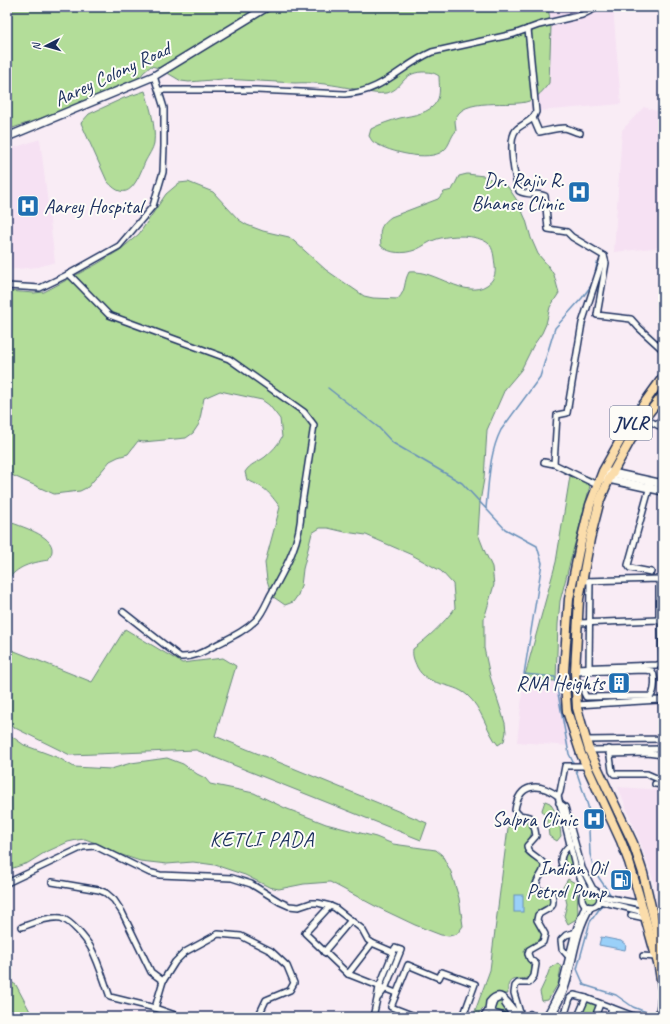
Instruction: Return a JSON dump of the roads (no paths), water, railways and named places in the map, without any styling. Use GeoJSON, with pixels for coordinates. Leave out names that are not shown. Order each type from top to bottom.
{"type":"FeatureCollection","features":[{"type":"Feature","properties":{"kind":"main road","name":"Aarey Colony Road"},"geometry":{"type":"LineString","coordinates":[[7,137],[154,76],[267,7]]}},
{"type":"Feature","properties":{"kind":"main road","name":"JVLR"},"geometry":{"type":"LineString","coordinates":[[659,957],[643,911],[629,862],[581,754],[568,711],[564,671],[569,599],[587,514],[600,477],[630,423],[663,378]]}},
{"type":"Feature","properties":{"kind":"main road","name":"JVLR"},"geometry":{"type":"LineString","coordinates":[[660,1017],[663,993],[659,957],[661,938],[632,840],[589,750],[577,705],[580,683],[578,671],[579,599],[586,581],[590,539],[600,500],[611,476],[639,425],[663,395]]}},
{"type":"Feature","properties":{"kind":"main road"},"geometry":{"type":"LineString","coordinates":[[600,477],[611,476],[650,484],[663,484]]}},
{"type":"Feature","properties":{"kind":"main road"},"geometry":{"type":"LineString","coordinates":[[650,484],[663,491]]}},
{"type":"Feature","properties":{"kind":"street"},"geometry":{"type":"LineString","coordinates":[[159,90],[256,90],[358,94],[382,84],[422,56],[432,52],[514,34],[582,15],[598,7]]}},
{"type":"Feature","properties":{"kind":"street"},"geometry":{"type":"LineString","coordinates":[[528,29],[536,112],[533,118],[516,130],[512,141],[515,177],[519,191],[525,194],[545,196],[548,229],[567,232],[572,237],[604,256],[606,263],[597,315],[631,319],[663,350]]}},
{"type":"Feature","properties":{"kind":"street"},"geometry":{"type":"LineString","coordinates":[[7,286],[40,288],[69,274],[119,246],[153,206],[163,172],[164,108],[154,76]]}},
{"type":"Feature","properties":{"kind":"street"},"geometry":{"type":"LineString","coordinates":[[533,118],[539,132],[566,128],[580,133]]}},
{"type":"Feature","properties":{"kind":"street"},"geometry":{"type":"LineString","coordinates":[[554,464],[557,415],[567,413],[582,323],[604,256]]}},
{"type":"Feature","properties":{"kind":"street"},"geometry":{"type":"LineString","coordinates":[[69,274],[109,315],[229,359],[304,412],[314,425],[301,510],[301,519],[292,556],[258,618],[247,628],[233,637],[188,658],[180,657],[123,612]]}},
{"type":"Feature","properties":{"kind":"street"},"geometry":{"type":"LineString","coordinates":[[658,424],[663,417]]}},
{"type":"Feature","properties":{"kind":"street"},"geometry":{"type":"LineString","coordinates":[[644,418],[658,424],[663,428]]}},
{"type":"Feature","properties":{"kind":"street"},"geometry":{"type":"LineString","coordinates":[[544,462],[600,477]]}},
{"type":"Feature","properties":{"kind":"street"},"geometry":{"type":"LineString","coordinates":[[650,484],[628,565],[630,568],[651,572]]}},
{"type":"Feature","properties":{"kind":"street"},"geometry":{"type":"LineString","coordinates":[[578,671],[589,667],[661,664],[661,623],[658,620],[658,579],[586,581],[591,621],[589,667]]}},
{"type":"Feature","properties":{"kind":"street"},"geometry":{"type":"LineString","coordinates":[[578,623],[591,621],[658,620]]}},
{"type":"Feature","properties":{"kind":"street"},"geometry":{"type":"LineString","coordinates":[[578,671],[646,670],[652,671],[655,674],[653,693],[651,696],[586,697],[580,683]]}},
{"type":"Feature","properties":{"kind":"street"},"geometry":{"type":"LineString","coordinates":[[577,705],[659,700],[662,701],[663,719]]}},
{"type":"Feature","properties":{"kind":"street"},"geometry":{"type":"LineString","coordinates":[[586,740],[661,739],[663,737]]}},
{"type":"Feature","properties":{"kind":"street"},"geometry":{"type":"LineString","coordinates":[[609,752],[663,749]]}},
{"type":"Feature","properties":{"kind":"street"},"geometry":{"type":"LineString","coordinates":[[589,750],[663,755]]}},
{"type":"Feature","properties":{"kind":"street"},"geometry":{"type":"LineString","coordinates":[[609,752],[612,771],[614,774],[647,774],[663,781]]}},
{"type":"Feature","properties":{"kind":"street"},"geometry":{"type":"LineString","coordinates":[[587,766],[565,766],[558,796],[572,843],[582,868],[593,889],[597,891],[603,899],[643,911]]}},
{"type":"Feature","properties":{"kind":"street"},"geometry":{"type":"LineString","coordinates":[[655,784],[663,785]]}},
{"type":"Feature","properties":{"kind":"street"},"geometry":{"type":"LineString","coordinates":[[518,1016],[514,993],[515,986],[518,984],[529,983],[534,976],[536,964],[530,959],[528,954],[529,950],[543,942],[545,934],[537,920],[538,915],[552,907],[554,902],[552,894],[539,890],[536,886],[536,881],[544,869],[542,861],[528,850],[528,846],[536,836],[535,830],[530,817],[520,815],[515,810],[516,801],[520,794],[528,788],[537,786],[547,789],[558,796]]}},
{"type":"Feature","properties":{"kind":"street"},"geometry":{"type":"LineString","coordinates":[[535,790],[541,787]]}},
{"type":"Feature","properties":{"kind":"street"},"geometry":{"type":"LineString","coordinates":[[572,843],[576,869],[586,890]]}},
{"type":"Feature","properties":{"kind":"street"},"geometry":{"type":"LineString","coordinates":[[572,843],[561,856],[561,863],[564,868],[582,868]]}},
{"type":"Feature","properties":{"kind":"street"},"geometry":{"type":"LineString","coordinates":[[7,883],[83,847],[95,846],[154,874],[232,878],[251,884],[289,906],[300,907],[318,902],[330,906],[335,908],[362,929],[368,940],[372,943],[393,952]]}},
{"type":"Feature","properties":{"kind":"street"},"geometry":{"type":"LineString","coordinates":[[52,882],[99,890],[106,893],[114,900],[122,912],[151,972],[163,981]]}},
{"type":"Feature","properties":{"kind":"street"},"geometry":{"type":"LineString","coordinates":[[593,889],[586,890],[581,898],[582,901],[588,906],[596,906],[603,899]]}},
{"type":"Feature","properties":{"kind":"street"},"geometry":{"type":"LineString","coordinates":[[603,899],[643,911]]}},
{"type":"Feature","properties":{"kind":"street"},"geometry":{"type":"LineString","coordinates":[[330,906],[305,933],[348,974],[396,994]]}},
{"type":"Feature","properties":{"kind":"street"},"geometry":{"type":"LineString","coordinates":[[541,1017],[553,1009],[565,990],[577,932],[588,906]]}},
{"type":"Feature","properties":{"kind":"street"},"geometry":{"type":"LineString","coordinates":[[631,915],[643,911]]}},
{"type":"Feature","properties":{"kind":"street"},"geometry":{"type":"LineString","coordinates":[[22,927],[52,918],[61,918],[73,925],[91,948],[110,997],[155,1008],[181,1017]]}},
{"type":"Feature","properties":{"kind":"street"},"geometry":{"type":"LineString","coordinates":[[324,952],[350,920]]}},
{"type":"Feature","properties":{"kind":"street"},"geometry":{"type":"LineString","coordinates":[[571,958],[562,949],[561,940],[566,935],[577,932]]}},
{"type":"Feature","properties":{"kind":"street"},"geometry":{"type":"LineString","coordinates":[[155,1008],[163,981],[175,962],[185,952],[218,934],[241,936],[270,951],[287,966],[294,983],[290,990],[266,1000],[258,1017]]}},
{"type":"Feature","properties":{"kind":"street"},"geometry":{"type":"LineString","coordinates":[[348,974],[372,943]]}},
{"type":"Feature","properties":{"kind":"street"},"geometry":{"type":"LineString","coordinates":[[373,1017],[379,986],[394,948],[401,950],[386,989],[377,999]]}},
{"type":"Feature","properties":{"kind":"street"},"geometry":{"type":"LineString","coordinates":[[644,956],[659,957]]}},
{"type":"Feature","properties":{"kind":"street"},"geometry":{"type":"LineString","coordinates":[[417,1017],[391,1006],[408,965],[439,978],[442,972],[475,984],[463,1017]]}},
{"type":"Feature","properties":{"kind":"street"},"geometry":{"type":"LineString","coordinates":[[386,969],[404,976]]}},
{"type":"Feature","properties":{"kind":"street"},"geometry":{"type":"LineString","coordinates":[[482,1017],[488,1011],[489,1002],[494,997],[499,995],[506,998],[518,1016]]}},
{"type":"Feature","properties":{"kind":"street"},"geometry":{"type":"LineString","coordinates":[[564,1017],[570,998],[574,995],[636,1017]]}},
{"type":"Feature","properties":{"kind":"street"},"geometry":{"type":"LineString","coordinates":[[582,1017],[579,1014],[586,998]]}},
{"type":"Feature","properties":{"kind":"street"},"geometry":{"type":"LineString","coordinates":[[495,1016],[491,1010],[494,1001],[498,999],[504,1001],[518,1016]]}},
{"type":"Feature","properties":{"kind":"street"},"geometry":{"type":"LineString","coordinates":[[595,1017],[600,1004]]}},
{"type":"Feature","properties":{"kind":"street"},"geometry":{"type":"LineString","coordinates":[[608,1017],[612,1008]]}},
{"type":"Feature","properties":{"kind":"street"},"geometry":{"type":"LineString","coordinates":[[551,1017],[553,1009]]}},
{"type":"Feature","properties":{"kind":"street"},"geometry":{"type":"LineString","coordinates":[[488,1011],[495,1016],[501,1015],[505,1017]]}},
{"type":"Feature","properties":{"kind":"water"},"geometry":{"type":"Polygon","coordinates":[[[514,895],[523,895],[523,912],[514,912],[514,895]]]}},
{"type":"Feature","properties":{"kind":"water"},"geometry":{"type":"Polygon","coordinates":[[[601,937],[621,941],[626,945],[625,950],[599,945],[601,937]]]}},
{"type":"Feature","properties":{"kind":"waterway"},"geometry":{"type":"LineString","coordinates":[[595,275],[597,263]]}},
{"type":"Feature","properties":{"kind":"waterway"},"geometry":{"type":"LineString","coordinates":[[486,508],[492,458],[501,430],[540,377],[555,328],[582,298],[593,283]]}},
{"type":"Feature","properties":{"kind":"waterway"},"geometry":{"type":"LineString","coordinates":[[328,388],[378,427],[393,443],[462,483],[505,529],[537,546],[542,563],[524,674],[555,677],[569,754],[574,764]]}},
{"type":"Feature","properties":{"kind":"waterway"},"geometry":{"type":"LineString","coordinates":[[575,767],[588,806],[590,854],[595,872],[610,894],[590,922],[577,969],[584,985],[616,995],[633,1007],[646,1012]]}},
{"type":"Feature","properties":{"kind":"place","name":"Dr. Rajiv R. Bhanse Clinic"},"geometry":{"type":"Point","coordinates":[579,192]}},
{"type":"Feature","properties":{"kind":"place","name":"Aarey Hospital"},"geometry":{"type":"Point","coordinates":[28,206]}},
{"type":"Feature","properties":{"kind":"place","name":"RNA Heights"},"geometry":{"type":"Point","coordinates":[619,683]}},
{"type":"Feature","properties":{"kind":"place","name":"Salpra Clinic"},"geometry":{"type":"Point","coordinates":[594,819]}},
{"type":"Feature","properties":{"kind":"place","name":"Indian Oil Petrol Pump"},"geometry":{"type":"Point","coordinates":[621,880]}},
{"type":"Feature","properties":{"kind":"district","name":"KETLI PADA"},"geometry":{"type":"Point","coordinates":[262,839]}}]}
